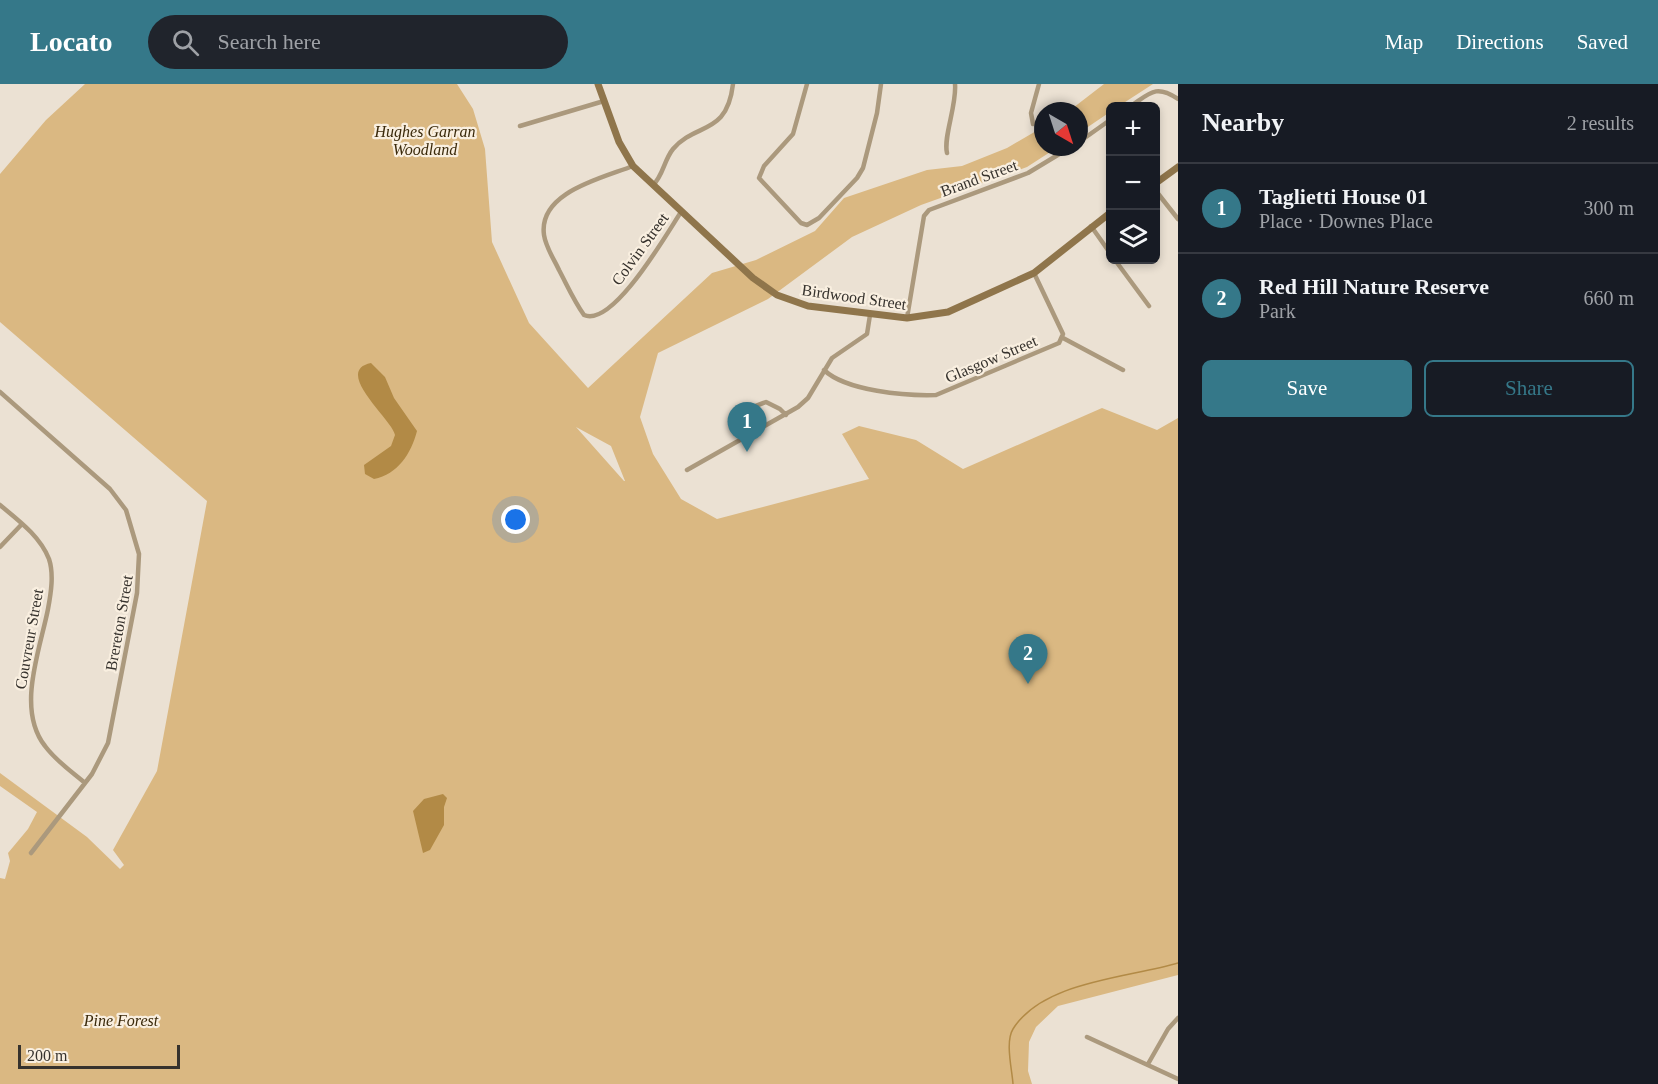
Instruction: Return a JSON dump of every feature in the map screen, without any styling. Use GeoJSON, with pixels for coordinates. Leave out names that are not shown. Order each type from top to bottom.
{"type":"FeatureCollection","features":[{"type":"Feature","properties":{"kind":"street","name":"Birdwood Street"},"geometry":{"type":"LineString","coordinates":[[598,84],[622,149],[633,166],[753,278],[792,302],[870,315],[907,318],[948,312],[1034,273],[1106,216]]}},
{"type":"Feature","properties":{"kind":"street"},"geometry":{"type":"LineString","coordinates":[[653,185],[674,147],[718,121],[729,103],[734,84]]}},
{"type":"Feature","properties":{"kind":"street"},"geometry":{"type":"LineString","coordinates":[[807,84],[793,134],[764,166],[759,178],[801,223],[807,225],[819,218],[863,168],[881,84]]}},
{"type":"Feature","properties":{"kind":"street"},"geometry":{"type":"LineString","coordinates":[[947,153],[946,139],[952,122],[956,84]]}},
{"type":"Feature","properties":{"kind":"street"},"geometry":{"type":"LineString","coordinates":[[1033,124],[1031,113],[1039,84]]}},
{"type":"Feature","properties":{"kind":"street"},"geometry":{"type":"LineString","coordinates":[[1138,102],[1157,90],[1164,90],[1178,99]]}},
{"type":"Feature","properties":{"kind":"street"},"geometry":{"type":"LineString","coordinates":[[519,126],[604,101]]}},
{"type":"Feature","properties":{"kind":"street"},"geometry":{"type":"LineString","coordinates":[[1088,136],[1106,123]]}},
{"type":"Feature","properties":{"kind":"street","name":"Brand Street"},"geometry":{"type":"LineString","coordinates":[[907,318],[924,216],[928,210],[1028,173],[1056,156]]}},
{"type":"Feature","properties":{"kind":"street","name":"Colvin Street"},"geometry":{"type":"LineString","coordinates":[[633,166],[572,191],[553,206],[547,216],[544,226],[548,247],[584,315],[590,318],[598,316],[627,291],[681,212]]}},
{"type":"Feature","properties":{"kind":"street"},"geometry":{"type":"LineString","coordinates":[[1160,180],[1178,167]]}},
{"type":"Feature","properties":{"kind":"street"},"geometry":{"type":"LineString","coordinates":[[1160,197],[1178,219]]}},
{"type":"Feature","properties":{"kind":"street"},"geometry":{"type":"LineString","coordinates":[[1091,226],[1106,247]]}},
{"type":"Feature","properties":{"kind":"street"},"geometry":{"type":"LineString","coordinates":[[1118,264],[1149,306]]}},
{"type":"Feature","properties":{"kind":"street"},"geometry":{"type":"LineString","coordinates":[[1034,273],[1063,338],[1122,370]]}},
{"type":"Feature","properties":{"kind":"street"},"geometry":{"type":"LineString","coordinates":[[687,470],[786,415],[808,398],[832,358],[867,334],[870,315]]}},
{"type":"Feature","properties":{"kind":"street","name":"Glasgow Street"},"geometry":{"type":"LineString","coordinates":[[824,370],[833,379],[851,385],[920,396],[936,395],[1059,343],[1063,338]]}},
{"type":"Feature","properties":{"kind":"street","name":"Brereton Street"},"geometry":{"type":"LineString","coordinates":[[0,393],[110,489],[126,510],[134,530],[140,573],[112,726],[101,761],[31,853]]}},
{"type":"Feature","properties":{"kind":"street"},"geometry":{"type":"LineString","coordinates":[[743,440],[742,424],[750,408],[766,402],[773,404],[786,415]]}},
{"type":"Feature","properties":{"kind":"street","name":"Couvreur Street"},"geometry":{"type":"LineString","coordinates":[[0,505],[42,546],[49,560],[51,572],[50,596],[32,692],[32,715],[44,746],[85,783]]}},
{"type":"Feature","properties":{"kind":"street"},"geometry":{"type":"LineString","coordinates":[[0,547],[22,524]]}},
{"type":"Feature","properties":{"kind":"street"},"geometry":{"type":"LineString","coordinates":[[1148,1064],[1168,1029],[1178,1018]]}},
{"type":"Feature","properties":{"kind":"street"},"geometry":{"type":"LineString","coordinates":[[1088,1037],[1178,1079]]}},
{"type":"Feature","properties":{"kind":"green space"},"geometry":{"type":"Polygon","coordinates":[[[85,84],[457,84],[473,109],[485,149],[492,242],[529,323],[588,388],[712,273],[756,260],[815,231],[844,198],[927,170],[962,166],[1007,148],[1034,132],[1034,156],[1044,156],[1027,167],[921,205],[852,237],[768,299],[658,353],[640,417],[653,454],[681,499],[717,519],[869,479],[842,434],[859,426],[916,440],[963,469],[1102,408],[1157,430],[1178,418],[1178,975],[1058,1006],[1036,1027],[1029,1042],[1028,1071],[1032,1084],[0,1084],[0,878],[5,879],[10,861],[8,853],[28,829],[37,812],[0,786],[0,773],[87,837],[120,869],[124,865],[113,850],[157,771],[207,501],[0,322],[0,174],[46,120],[85,84]],[[576,427],[624,481],[611,446],[576,427]]]}},
{"type":"Feature","properties":{"kind":"green space"},"geometry":{"type":"Polygon","coordinates":[[[1104,84],[1153,84],[1125,102],[1106,102],[1106,115],[1088,127],[1088,102],[1081,102],[1104,84]]]}},
{"type":"Feature","properties":{"kind":"shaded area"},"geometry":{"type":"Polygon","coordinates":[[[371,363],[385,377],[394,398],[417,431],[411,448],[397,468],[374,479],[365,474],[364,465],[391,446],[395,435],[361,385],[358,376],[361,368],[371,363]]]}},
{"type":"Feature","properties":{"kind":"shaded area"},"geometry":{"type":"Polygon","coordinates":[[[443,794],[447,798],[444,807],[444,825],[430,850],[423,853],[413,811],[424,799],[443,794]]]}},
{"type":"Feature","properties":{"kind":"waterway"},"geometry":{"type":"LineString","coordinates":[[1013,1084],[1009,1041],[1013,1029],[1027,1013],[1044,1001],[1065,991],[1178,963]]}},
{"type":"Feature","properties":{"kind":"place","name":"Taglietti House 01"},"geometry":{"type":"Point","coordinates":[747,452]}},
{"type":"Feature","properties":{"kind":"place","name":"Red Hill Nature Reserve"},"geometry":{"type":"Point","coordinates":[1028,684]}},
{"type":"Feature","properties":{"kind":"park label","name":"Hughes Garran Woodland"},"geometry":{"type":"Point","coordinates":[425,140]}},
{"type":"Feature","properties":{"kind":"park label","name":"Pine Forest"},"geometry":{"type":"Point","coordinates":[121,1020]}}]}
